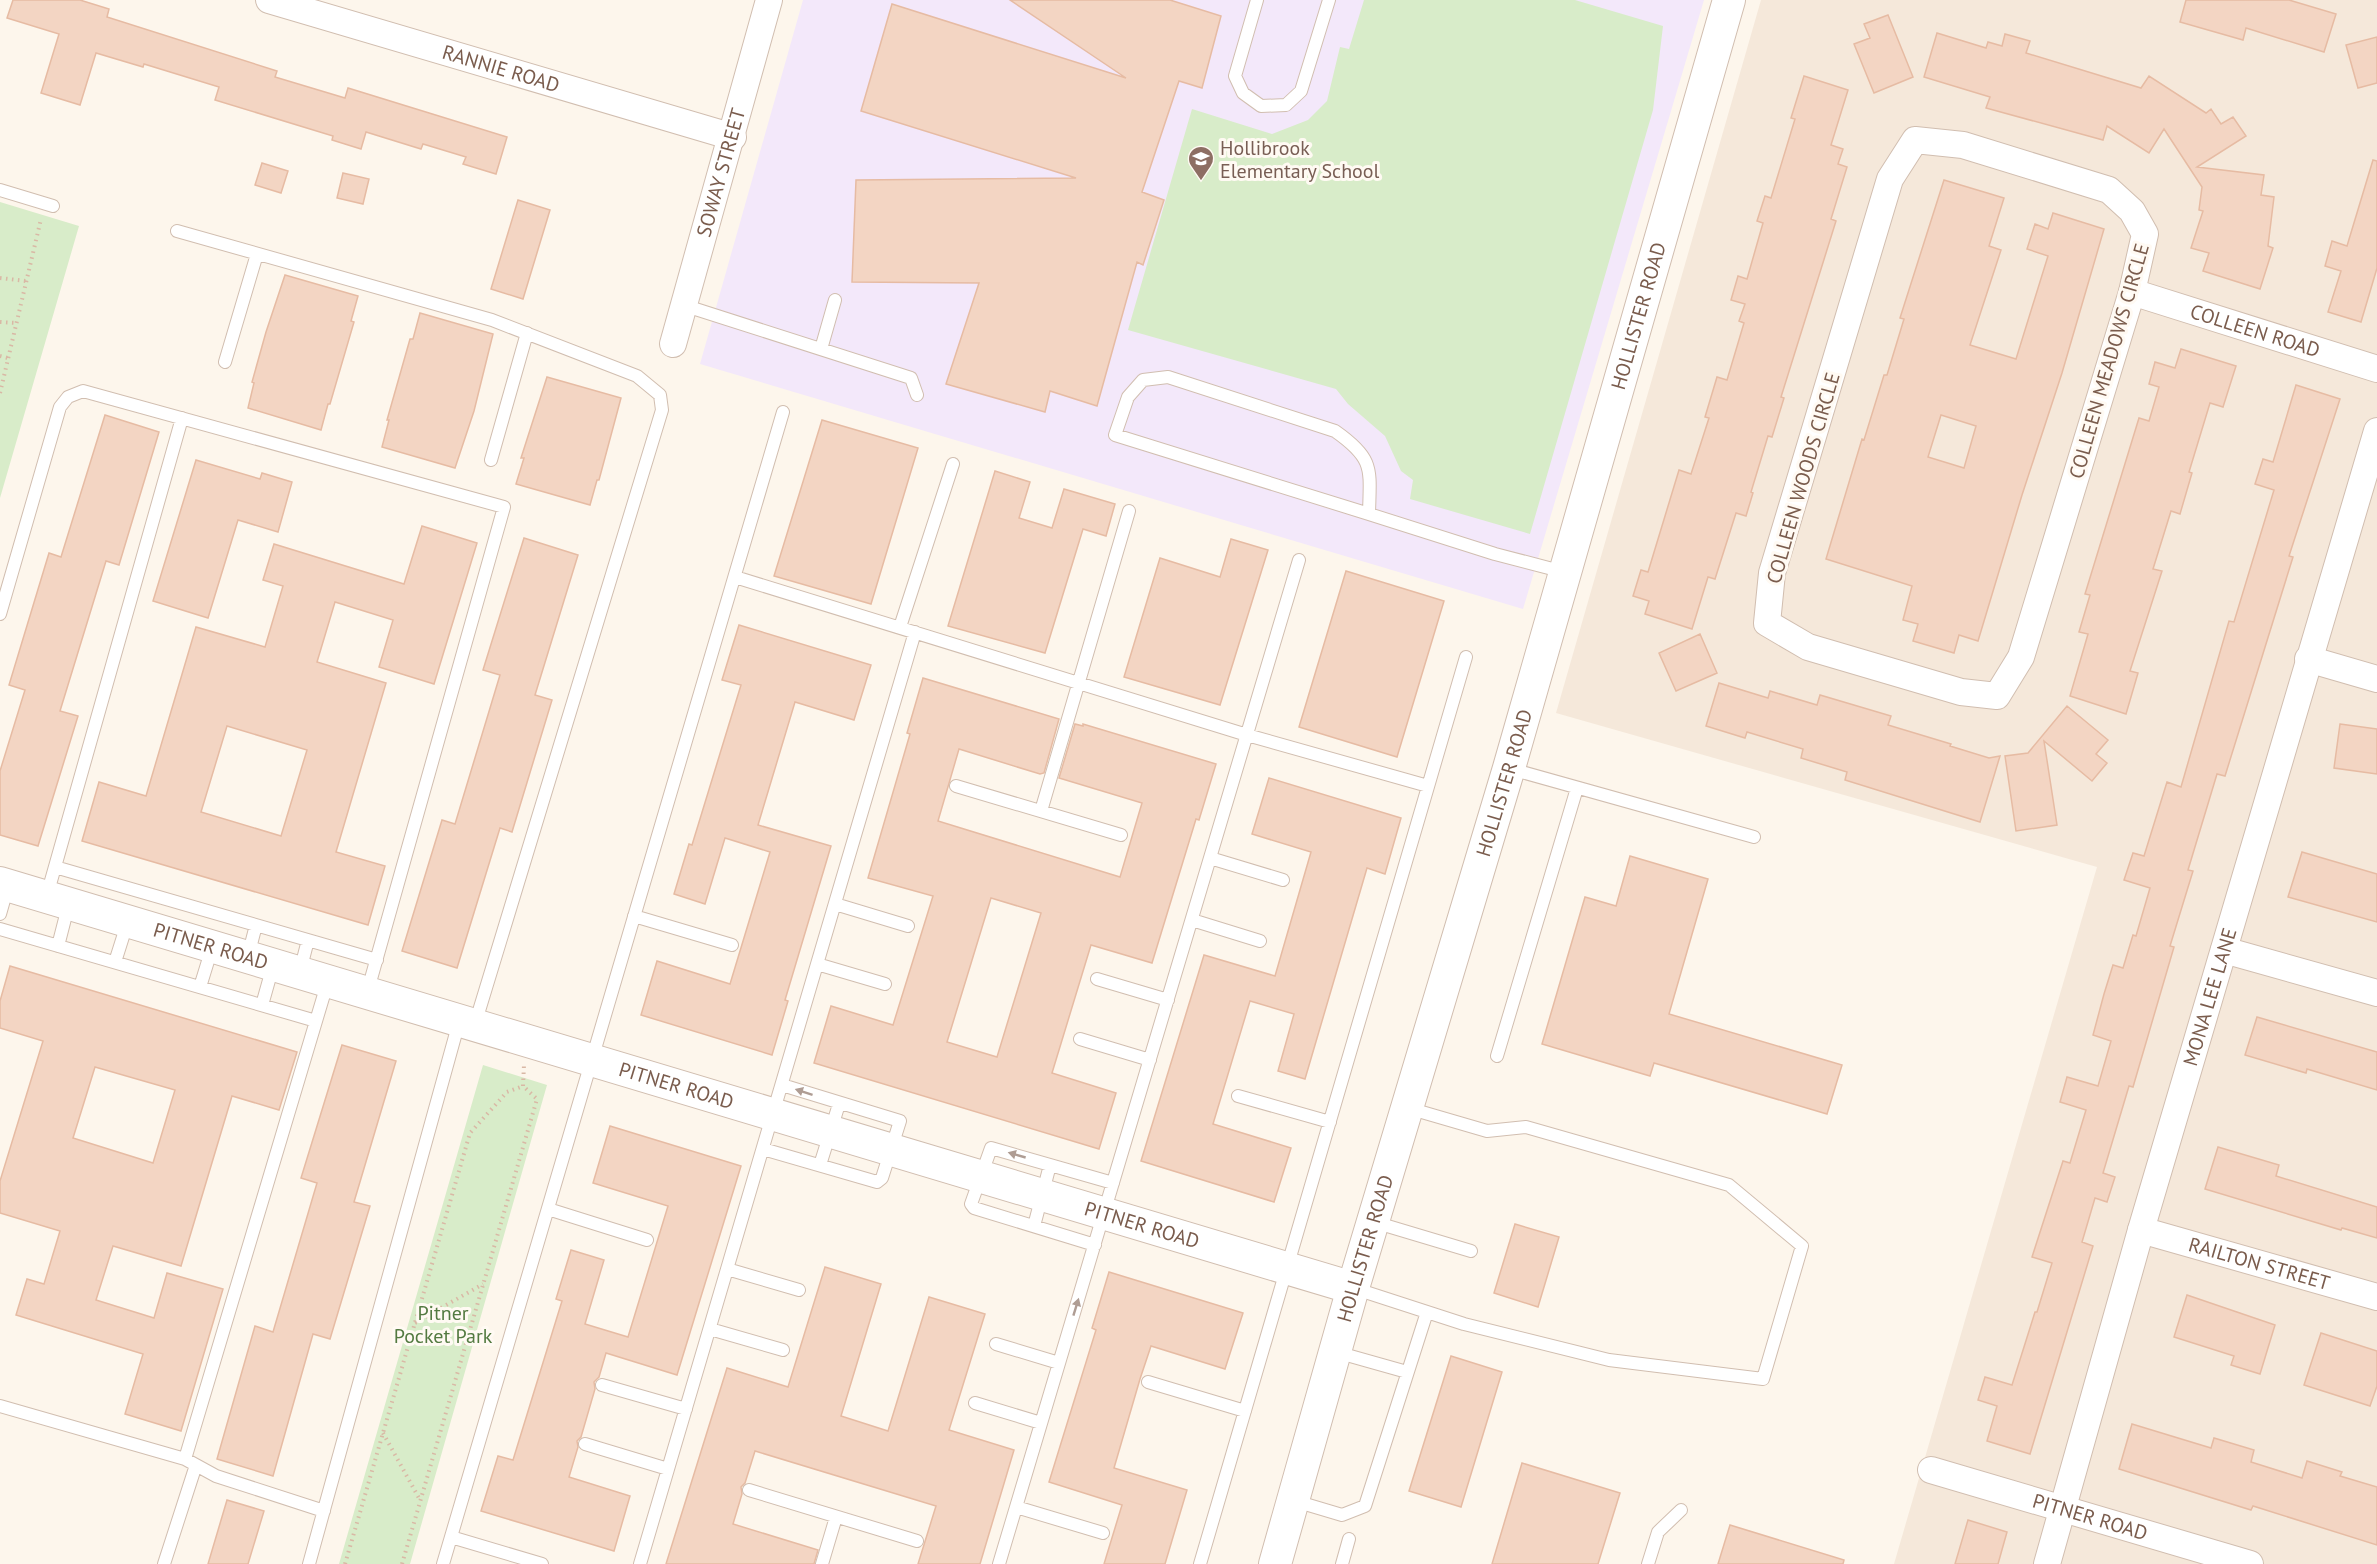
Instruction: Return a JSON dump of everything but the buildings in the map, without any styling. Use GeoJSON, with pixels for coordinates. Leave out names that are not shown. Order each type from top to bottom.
{"type":"FeatureCollection","features":[{"type":"Feature","properties":{"kind":"street","name":"RANNIE ROAD"},"geometry":{"type":"LineString","coordinates":[[269,0],[732,136]]}},
{"type":"Feature","properties":{"kind":"street","name":"SOWAY STREET"},"geometry":{"type":"LineString","coordinates":[[673,344],[686,306],[770,0]]}},
{"type":"Feature","properties":{"kind":"street","name":"HOLLISTER ROAD"},"geometry":{"type":"LineString","coordinates":[[1275,1564],[1353,1288],[1509,768],[1729,0]]}},
{"type":"Feature","properties":{"kind":"street","name":"COLLEEN MEADOWS CIRCLE"},"geometry":{"type":"LineString","coordinates":[[1915,140],[1964,146],[2109,190],[2132,211],[2145,234],[2132,292],[2021,657],[1997,696]]}},
{"type":"Feature","properties":{"kind":"street","name":"COLLEEN WOODS CIRCLE"},"geometry":{"type":"LineString","coordinates":[[1915,140],[1890,179],[1772,573],[1767,623],[1808,647],[1961,692],[1997,696]]}},
{"type":"Feature","properties":{"kind":"street","name":"COLLEEN ROAD"},"geometry":{"type":"LineString","coordinates":[[2132,292],[2377,369]]}},
{"type":"Feature","properties":{"kind":"street","name":"MONA LEE LANE"},"geometry":{"type":"LineString","coordinates":[[2047,1564],[2141,1230],[2377,431]]}},
{"type":"Feature","properties":{"kind":"street"},"geometry":{"type":"LineString","coordinates":[[2308,659],[2377,679]]}},
{"type":"Feature","properties":{"kind":"street","name":"PITNER ROAD"},"geometry":{"type":"LineString","coordinates":[[3,894],[57,889],[165,916],[212,946],[773,1114],[835,1118],[891,1150],[1353,1288]]}},
{"type":"Feature","properties":{"kind":"street"},"geometry":{"type":"LineString","coordinates":[[2224,950],[2377,993]]}},
{"type":"Feature","properties":{"kind":"street","name":"RAILTON STREET"},"geometry":{"type":"LineString","coordinates":[[2141,1230],[2377,1297]]}},
{"type":"Feature","properties":{"kind":"street","name":"PITNER ROAD"},"geometry":{"type":"LineString","coordinates":[[1931,1470],[2250,1564]]}},
{"type":"Feature","properties":{"kind":"lane"},"geometry":{"type":"LineString","coordinates":[[1257,0],[1235,76],[1243,93],[1261,106],[1286,105],[1301,91],[1329,0]]}},
{"type":"Feature","properties":{"kind":"lane"},"geometry":{"type":"LineString","coordinates":[[0,190],[49,205]]}},
{"type":"Feature","properties":{"kind":"lane"},"geometry":{"type":"LineString","coordinates":[[177,231],[481,317],[527,333],[638,376],[660,395],[662,410],[467,1023],[309,1564]]}},
{"type":"Feature","properties":{"kind":"lane"},"geometry":{"type":"LineString","coordinates":[[225,362],[256,254]]}},
{"type":"Feature","properties":{"kind":"lane"},"geometry":{"type":"LineString","coordinates":[[821,349],[835,300]]}},
{"type":"Feature","properties":{"kind":"lane"},"geometry":{"type":"LineString","coordinates":[[686,306],[911,378],[917,395]]}},
{"type":"Feature","properties":{"kind":"lane"},"geometry":{"type":"LineString","coordinates":[[491,460],[527,333]]}},
{"type":"Feature","properties":{"kind":"lane"},"geometry":{"type":"LineString","coordinates":[[1369,514],[1370,471],[1358,447],[1335,431],[1168,377],[1143,380],[1128,397],[1115,435],[1495,554],[1564,572]]}},
{"type":"Feature","properties":{"kind":"lane"},"geometry":{"type":"LineString","coordinates":[[0,614],[60,407],[68,397],[83,391],[504,507],[367,993]]}},
{"type":"Feature","properties":{"kind":"lane"},"geometry":{"type":"LineString","coordinates":[[443,1564],[783,412]]}},
{"type":"Feature","properties":{"kind":"lane"},"geometry":{"type":"LineString","coordinates":[[58,946],[57,889],[182,418]]}},
{"type":"Feature","properties":{"kind":"lane"},"geometry":{"type":"LineString","coordinates":[[900,627],[953,464]]}},
{"type":"Feature","properties":{"kind":"lane"},"geometry":{"type":"LineString","coordinates":[[1041,812],[1130,511]]}},
{"type":"Feature","properties":{"kind":"lane"},"geometry":{"type":"LineString","coordinates":[[1001,1564],[1016,1507],[1299,560]]}},
{"type":"Feature","properties":{"kind":"lane"},"geometry":{"type":"LineString","coordinates":[[735,577],[1247,735],[1428,786]]}},
{"type":"Feature","properties":{"kind":"lane"},"geometry":{"type":"LineString","coordinates":[[640,1564],[915,632]]}},
{"type":"Feature","properties":{"kind":"lane"},"geometry":{"type":"LineString","coordinates":[[1200,1564],[1466,657]]}},
{"type":"Feature","properties":{"kind":"lane"},"geometry":{"type":"LineString","coordinates":[[1509,768],[1754,837]]}},
{"type":"Feature","properties":{"kind":"lane"},"geometry":{"type":"LineString","coordinates":[[956,786],[1121,835]]}},
{"type":"Feature","properties":{"kind":"lane"},"geometry":{"type":"LineString","coordinates":[[1497,1056],[1577,788]]}},
{"type":"Feature","properties":{"kind":"lane"},"geometry":{"type":"LineString","coordinates":[[1210,858],[1283,880]]}},
{"type":"Feature","properties":{"kind":"lane"},"geometry":{"type":"LineString","coordinates":[[115,962],[111,903],[165,916],[256,925],[376,960]]}},
{"type":"Feature","properties":{"kind":"lane"},"geometry":{"type":"LineString","coordinates":[[835,904],[908,926]]}},
{"type":"Feature","properties":{"kind":"lane"},"geometry":{"type":"LineString","coordinates":[[634,916],[732,945]]}},
{"type":"Feature","properties":{"kind":"lane"},"geometry":{"type":"LineString","coordinates":[[1192,920],[1260,941]]}},
{"type":"Feature","properties":{"kind":"lane"},"geometry":{"type":"LineString","coordinates":[[164,1564],[316,1021],[287,969],[256,925]]}},
{"type":"Feature","properties":{"kind":"lane"},"geometry":{"type":"LineString","coordinates":[[0,929],[316,1021]]}},
{"type":"Feature","properties":{"kind":"lane"},"geometry":{"type":"LineString","coordinates":[[262,1005],[308,940]]}},
{"type":"Feature","properties":{"kind":"lane"},"geometry":{"type":"LineString","coordinates":[[200,987],[212,946]]}},
{"type":"Feature","properties":{"kind":"lane"},"geometry":{"type":"LineString","coordinates":[[817,964],[885,984]]}},
{"type":"Feature","properties":{"kind":"lane"},"geometry":{"type":"LineString","coordinates":[[1097,979],[1168,1000]]}},
{"type":"Feature","properties":{"kind":"lane"},"geometry":{"type":"LineString","coordinates":[[1080,1039],[1150,1060]]}},
{"type":"Feature","properties":{"kind":"lane"},"geometry":{"type":"LineString","coordinates":[[782,1085],[835,1118],[820,1165]]}},
{"type":"Feature","properties":{"kind":"lane"},"geometry":{"type":"LineString","coordinates":[[1238,1096],[1330,1122]]}},
{"type":"Feature","properties":{"kind":"lane"},"geometry":{"type":"LineString","coordinates":[[1353,1288],[1464,1324],[1609,1360],[1763,1379],[1802,1246],[1729,1185],[1526,1127],[1487,1131],[1407,1107]]}},
{"type":"Feature","properties":{"kind":"lane"},"geometry":{"type":"LineString","coordinates":[[1095,1245],[974,1208],[971,1204],[991,1148],[1113,1183]]}},
{"type":"Feature","properties":{"kind":"lane"},"geometry":{"type":"LineString","coordinates":[[763,1149],[877,1182],[882,1178],[891,1150]]}},
{"type":"Feature","properties":{"kind":"lane"},"geometry":{"type":"LineString","coordinates":[[1034,1226],[1050,1165]]}},
{"type":"Feature","properties":{"kind":"lane"},"geometry":{"type":"LineString","coordinates":[[548,1209],[647,1240]]}},
{"type":"Feature","properties":{"kind":"lane"},"geometry":{"type":"LineString","coordinates":[[1373,1221],[1471,1251]]}},
{"type":"Feature","properties":{"kind":"lane"},"geometry":{"type":"LineString","coordinates":[[727,1269],[799,1290]]}},
{"type":"Feature","properties":{"kind":"lane"},"geometry":{"type":"LineString","coordinates":[[1293,1501],[1342,1515],[1365,1506],[1427,1312]]}},
{"type":"Feature","properties":{"kind":"lane"},"geometry":{"type":"LineString","coordinates":[[710,1329],[783,1350]]}},
{"type":"Feature","properties":{"kind":"lane"},"geometry":{"type":"LineString","coordinates":[[996,1344],[1059,1363]]}},
{"type":"Feature","properties":{"kind":"lane"},"geometry":{"type":"LineString","coordinates":[[1335,1352],[1407,1372]]}},
{"type":"Feature","properties":{"kind":"lane"},"geometry":{"type":"LineString","coordinates":[[1148,1382],[1245,1411]]}},
{"type":"Feature","properties":{"kind":"lane"},"geometry":{"type":"LineString","coordinates":[[602,1385],[686,1409]]}},
{"type":"Feature","properties":{"kind":"lane"},"geometry":{"type":"LineString","coordinates":[[975,1403],[1041,1423]]}},
{"type":"Feature","properties":{"kind":"lane"},"geometry":{"type":"LineString","coordinates":[[0,1406],[191,1462],[216,1476],[324,1510]]}},
{"type":"Feature","properties":{"kind":"lane"},"geometry":{"type":"LineString","coordinates":[[585,1444],[668,1469]]}},
{"type":"Feature","properties":{"kind":"lane"},"geometry":{"type":"LineString","coordinates":[[749,1490],[917,1541]]}},
{"type":"Feature","properties":{"kind":"lane"},"geometry":{"type":"LineString","coordinates":[[1016,1507],[1103,1533]]}},
{"type":"Feature","properties":{"kind":"lane"},"geometry":{"type":"LineString","coordinates":[[1648,1564],[1658,1532],[1681,1510]]}},
{"type":"Feature","properties":{"kind":"lane"},"geometry":{"type":"LineString","coordinates":[[822,1564],[836,1517]]}},
{"type":"Feature","properties":{"kind":"lane"},"geometry":{"type":"LineString","coordinates":[[451,1537],[513,1560],[542,1564]]}},
{"type":"Feature","properties":{"kind":"lane"},"geometry":{"type":"LineString","coordinates":[[1342,1564],[1349,1539]]}},
{"type":"Feature","properties":{"kind":"path"},"geometry":{"type":"LineString","coordinates":[[0,393],[16,322],[49,205]]}},
{"type":"Feature","properties":{"kind":"path"},"geometry":{"type":"LineString","coordinates":[[0,278],[27,281]]}},
{"type":"Feature","properties":{"kind":"path"},"geometry":{"type":"LineString","coordinates":[[0,322],[16,322]]}},
{"type":"Feature","properties":{"kind":"path"},"geometry":{"type":"LineString","coordinates":[[0,356],[8,358]]}},
{"type":"Feature","properties":{"kind":"path"},"geometry":{"type":"LineString","coordinates":[[345,1564],[470,1133],[507,1092],[523,1086],[537,1099],[402,1564]]}},
{"type":"Feature","properties":{"kind":"path"},"geometry":{"type":"LineString","coordinates":[[415,1323],[483,1284]]}},
{"type":"Feature","properties":{"kind":"path"},"geometry":{"type":"LineString","coordinates":[[383,1433],[420,1501]]}},
{"type":"Feature","properties":{"kind":"shaded area","name":"Hollibrook Elementary School"},"geometry":{"type":"Polygon","coordinates":[[[803,0],[1704,0],[1523,609],[700,364],[803,0]]]}},
{"type":"Feature","properties":{"kind":"shaded area"},"geometry":{"type":"Polygon","coordinates":[[[1761,0],[2377,0],[2377,1564],[1894,1564],[2097,867],[1556,713],[1761,0]]]}},
{"type":"Feature","properties":{"kind":"green space"},"geometry":{"type":"Polygon","coordinates":[[[1364,0],[1575,0],[1663,26],[1653,110],[1530,534],[1410,499],[1413,480],[1401,471],[1385,436],[1348,404],[1336,389],[1128,330],[1192,109],[1272,134],[1308,120],[1327,101],[1340,47],[1349,49],[1364,0]]]}},
{"type":"Feature","properties":{"kind":"green space"},"geometry":{"type":"Polygon","coordinates":[[[0,202],[79,226],[0,498],[0,202]]]}},
{"type":"Feature","properties":{"kind":"green space","name":"Pitner Pocket Park"},"geometry":{"type":"Polygon","coordinates":[[[483,1065],[547,1085],[410,1564],[339,1564],[483,1065]]]}},
{"type":"Feature","properties":{"kind":"place","name":"Hollibrook Elementary School"},"geometry":{"type":"Point","coordinates":[1201,182]}}]}
